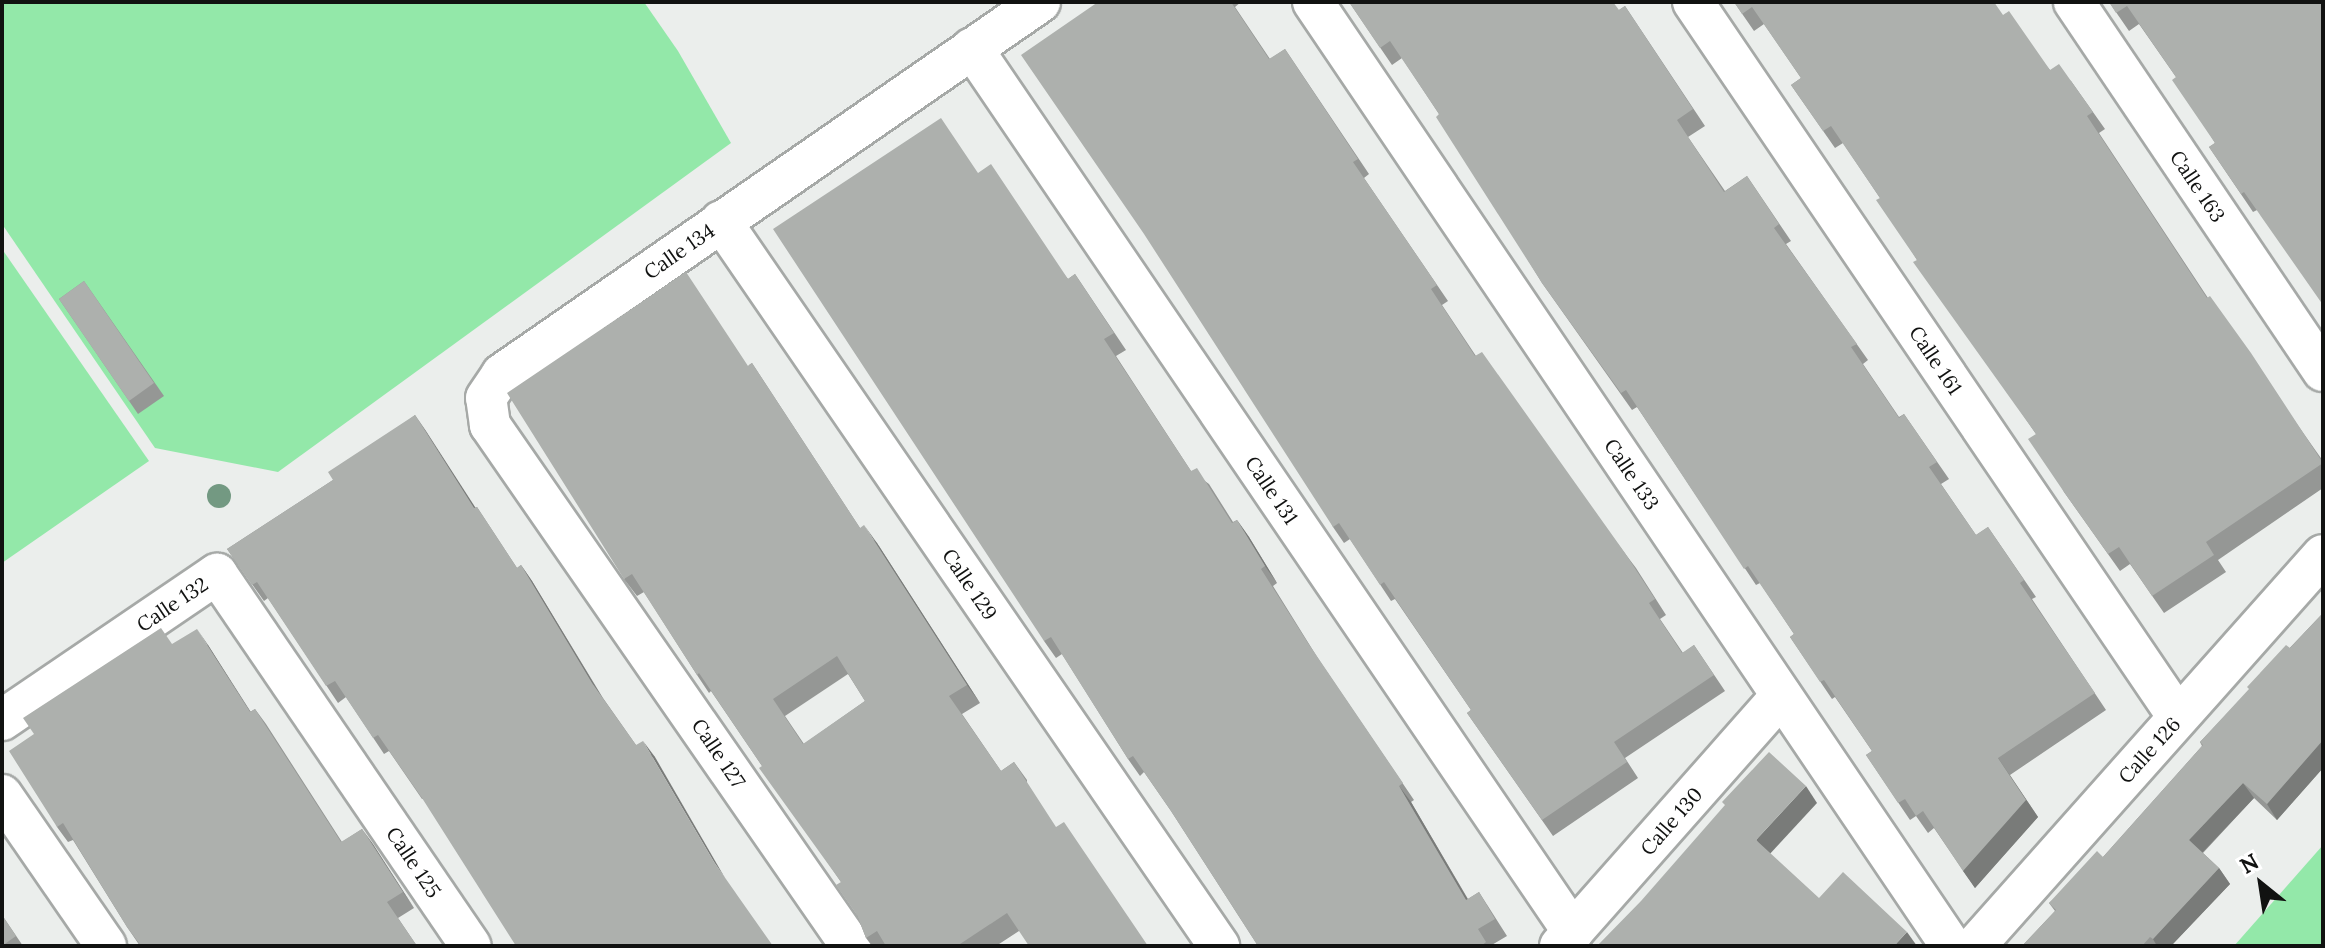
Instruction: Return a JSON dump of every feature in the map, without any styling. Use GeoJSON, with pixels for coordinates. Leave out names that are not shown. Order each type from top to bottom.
{"type":"FeatureCollection","features":[{"type":"Feature","properties":{"kind":"street","name":"Calle 134"},"geometry":{"type":"LineString","coordinates":[[587,561],[490,425],[486,398],[502,374],[1040,2]]}},
{"type":"Feature","properties":{"kind":"street","name":"Calle 133"},"geometry":{"type":"LineString","coordinates":[[1313,2],[1951,946]]}},
{"type":"Feature","properties":{"kind":"street","name":"Calle 161"},"geometry":{"type":"LineString","coordinates":[[1693,2],[2178,717]]}},
{"type":"Feature","properties":{"kind":"street","name":"Calle 163"},"geometry":{"type":"LineString","coordinates":[[2074,2],[2323,371]]}},
{"type":"Feature","properties":{"kind":"street","name":"Calle 131"},"geometry":{"type":"LineString","coordinates":[[972,48],[1566,939]]}},
{"type":"Feature","properties":{"kind":"street","name":"Calle 129"},"geometry":{"type":"LineString","coordinates":[[721,221],[1219,946]]}},
{"type":"Feature","properties":{"kind":"street","name":"Calle 126"},"geometry":{"type":"LineString","coordinates":[[1975,946],[2323,555]]}},
{"type":"Feature","properties":{"kind":"street","name":"Calle 127"},"geometry":{"type":"LineString","coordinates":[[587,561],[851,946]]}},
{"type":"Feature","properties":{"kind":"street","name":"Calle 132"},"geometry":{"type":"LineString","coordinates":[[2,720],[217,574],[356,779]]}},
{"type":"Feature","properties":{"kind":"street","name":"Calle 130"},"geometry":{"type":"LineString","coordinates":[[1566,939],[1781,696]]}},
{"type":"Feature","properties":{"kind":"street","name":"Calle 125"},"geometry":{"type":"LineString","coordinates":[[356,779],[471,946]]}},
{"type":"Feature","properties":{"kind":"street"},"geometry":{"type":"LineString","coordinates":[[2,795],[106,946]]}},
{"type":"Feature","properties":{"kind":"green space"},"geometry":{"type":"Polygon","coordinates":[[[2,2],[644,2],[678,51],[731,143],[278,472],[155,448],[2,224],[2,2]]]}},
{"type":"Feature","properties":{"kind":"green space"},"geometry":{"type":"Polygon","coordinates":[[[2,249],[149,461],[2,563],[2,249]]]}},
{"type":"Feature","properties":{"kind":"green space"},"geometry":{"type":"Polygon","coordinates":[[[2323,845],[2323,946],[2234,946],[2323,845]]]}},
{"type":"Feature","properties":{"kind":"building"},"geometry":{"type":"Polygon","coordinates":[[[1098,2],[1231,2],[1269,59],[1285,49],[1358,159],[1353,162],[1437,285],[1431,289],[1475,356],[1482,352],[1625,553],[1655,599],[1649,603],[1682,653],[1694,645],[1714,675],[1614,742],[1627,762],[1542,820],[1467,713],[1471,710],[1384,582],[1380,585],[1339,523],[1333,527],[1144,234],[1021,55],[1098,2]]]}},
{"type":"Feature","properties":{"kind":"building"},"geometry":{"type":"Polygon","coordinates":[[[1349,2],[1613,2],[1619,10],[1625,6],[1693,109],[1677,120],[1724,192],[1747,176],[1779,224],[1774,228],[1857,344],[1851,347],[1899,418],[1904,414],[1937,462],[1929,467],[1976,535],[1988,527],[2024,580],[2020,583],[2095,693],[1998,758],[2026,800],[1963,871],[1923,811],[1916,816],[1905,799],[1898,803],[1866,755],[1872,751],[1824,680],[1820,682],[1790,637],[1794,634],[1748,566],[1744,569],[1626,390],[1621,393],[1542,283],[1436,117],[1439,114],[1390,41],[1380,48],[1349,2]]]}},
{"type":"Feature","properties":{"kind":"building"},"geometry":{"type":"Polygon","coordinates":[[[1734,2],[1994,2],[2003,15],[2009,11],[2050,70],[2059,64],[2093,112],[2087,116],[2207,298],[2210,296],[2251,353],[2323,463],[2206,542],[2214,555],[2152,596],[2119,547],[2108,554],[2064,492],[2028,439],[2036,434],[1913,262],[1917,260],[1876,200],[1880,198],[1831,126],[1823,131],[1791,85],[1801,78],[1752,7],[1742,14],[1734,2]]]}},
{"type":"Feature","properties":{"kind":"building"},"geometry":{"type":"Polygon","coordinates":[[[2109,2],[2323,2],[2323,305],[2209,147],[2215,143],[2172,80],[2176,77],[2127,6],[2116,13],[2109,2]]]}},
{"type":"Feature","properties":{"kind":"building"},"geometry":{"type":"Polygon","coordinates":[[[941,118],[978,173],[991,164],[1068,279],[1075,274],[1114,333],[1104,339],[1191,471],[1197,468],[1232,523],[1237,520],[1265,566],[1261,569],[1403,783],[1399,786],[1466,900],[1479,892],[1495,919],[1478,929],[1486,942],[1481,946],[1258,946],[1133,756],[1128,759],[1051,637],[1044,641],[773,229],[941,118]]]}},
{"type":"Feature","properties":{"kind":"building"},"geometry":{"type":"Polygon","coordinates":[[[686,272],[748,366],[752,363],[860,528],[864,525],[967,685],[949,696],[1001,771],[1014,762],[1056,827],[1064,822],[1148,946],[1029,946],[1007,913],[957,946],[886,946],[877,931],[866,938],[857,915],[836,885],[841,882],[759,768],[762,766],[699,673],[697,675],[632,574],[624,579],[507,393],[686,272]],[[837,656],[773,699],[803,744],[865,701],[837,656]]]}},
{"type":"Feature","properties":{"kind":"building"},"geometry":{"type":"Polygon","coordinates":[[[84,281],[154,383],[129,401],[59,299],[84,281]]]}},
{"type":"Feature","properties":{"kind":"building"},"geometry":{"type":"Polygon","coordinates":[[[415,415],[474,508],[477,507],[517,568],[521,565],[592,683],[636,745],[643,741],[714,862],[773,946],[516,946],[378,735],[373,738],[335,681],[326,686],[257,582],[252,585],[227,549],[333,480],[328,472],[415,415]]]}},
{"type":"Feature","properties":{"kind":"building"},"geometry":{"type":"Polygon","coordinates":[[[2323,613],[2323,740],[2267,804],[2243,783],[2189,840],[2219,868],[2153,939],[2150,937],[2142,946],[2022,946],[2056,910],[2049,903],[2097,851],[2103,857],[2203,745],[2200,742],[2249,689],[2247,687],[2286,645],[2290,648],[2323,613]]]}},
{"type":"Feature","properties":{"kind":"building"},"geometry":{"type":"Polygon","coordinates":[[[161,628],[172,644],[197,629],[250,712],[255,709],[341,842],[362,829],[403,892],[387,902],[417,946],[141,946],[63,823],[57,827],[9,751],[34,734],[23,718],[161,628]]]}},
{"type":"Feature","properties":{"kind":"building"},"geometry":{"type":"Polygon","coordinates":[[[1769,752],[1806,786],[1756,840],[1819,898],[1843,872],[1907,932],[1894,946],[1597,946],[1641,901],[1725,805],[1722,802],[1769,752]]]}},
{"type":"Feature","properties":{"kind":"building"},"geometry":{"type":"Polygon","coordinates":[[[2,915],[16,936],[2,946],[2,915]]]}}]}
